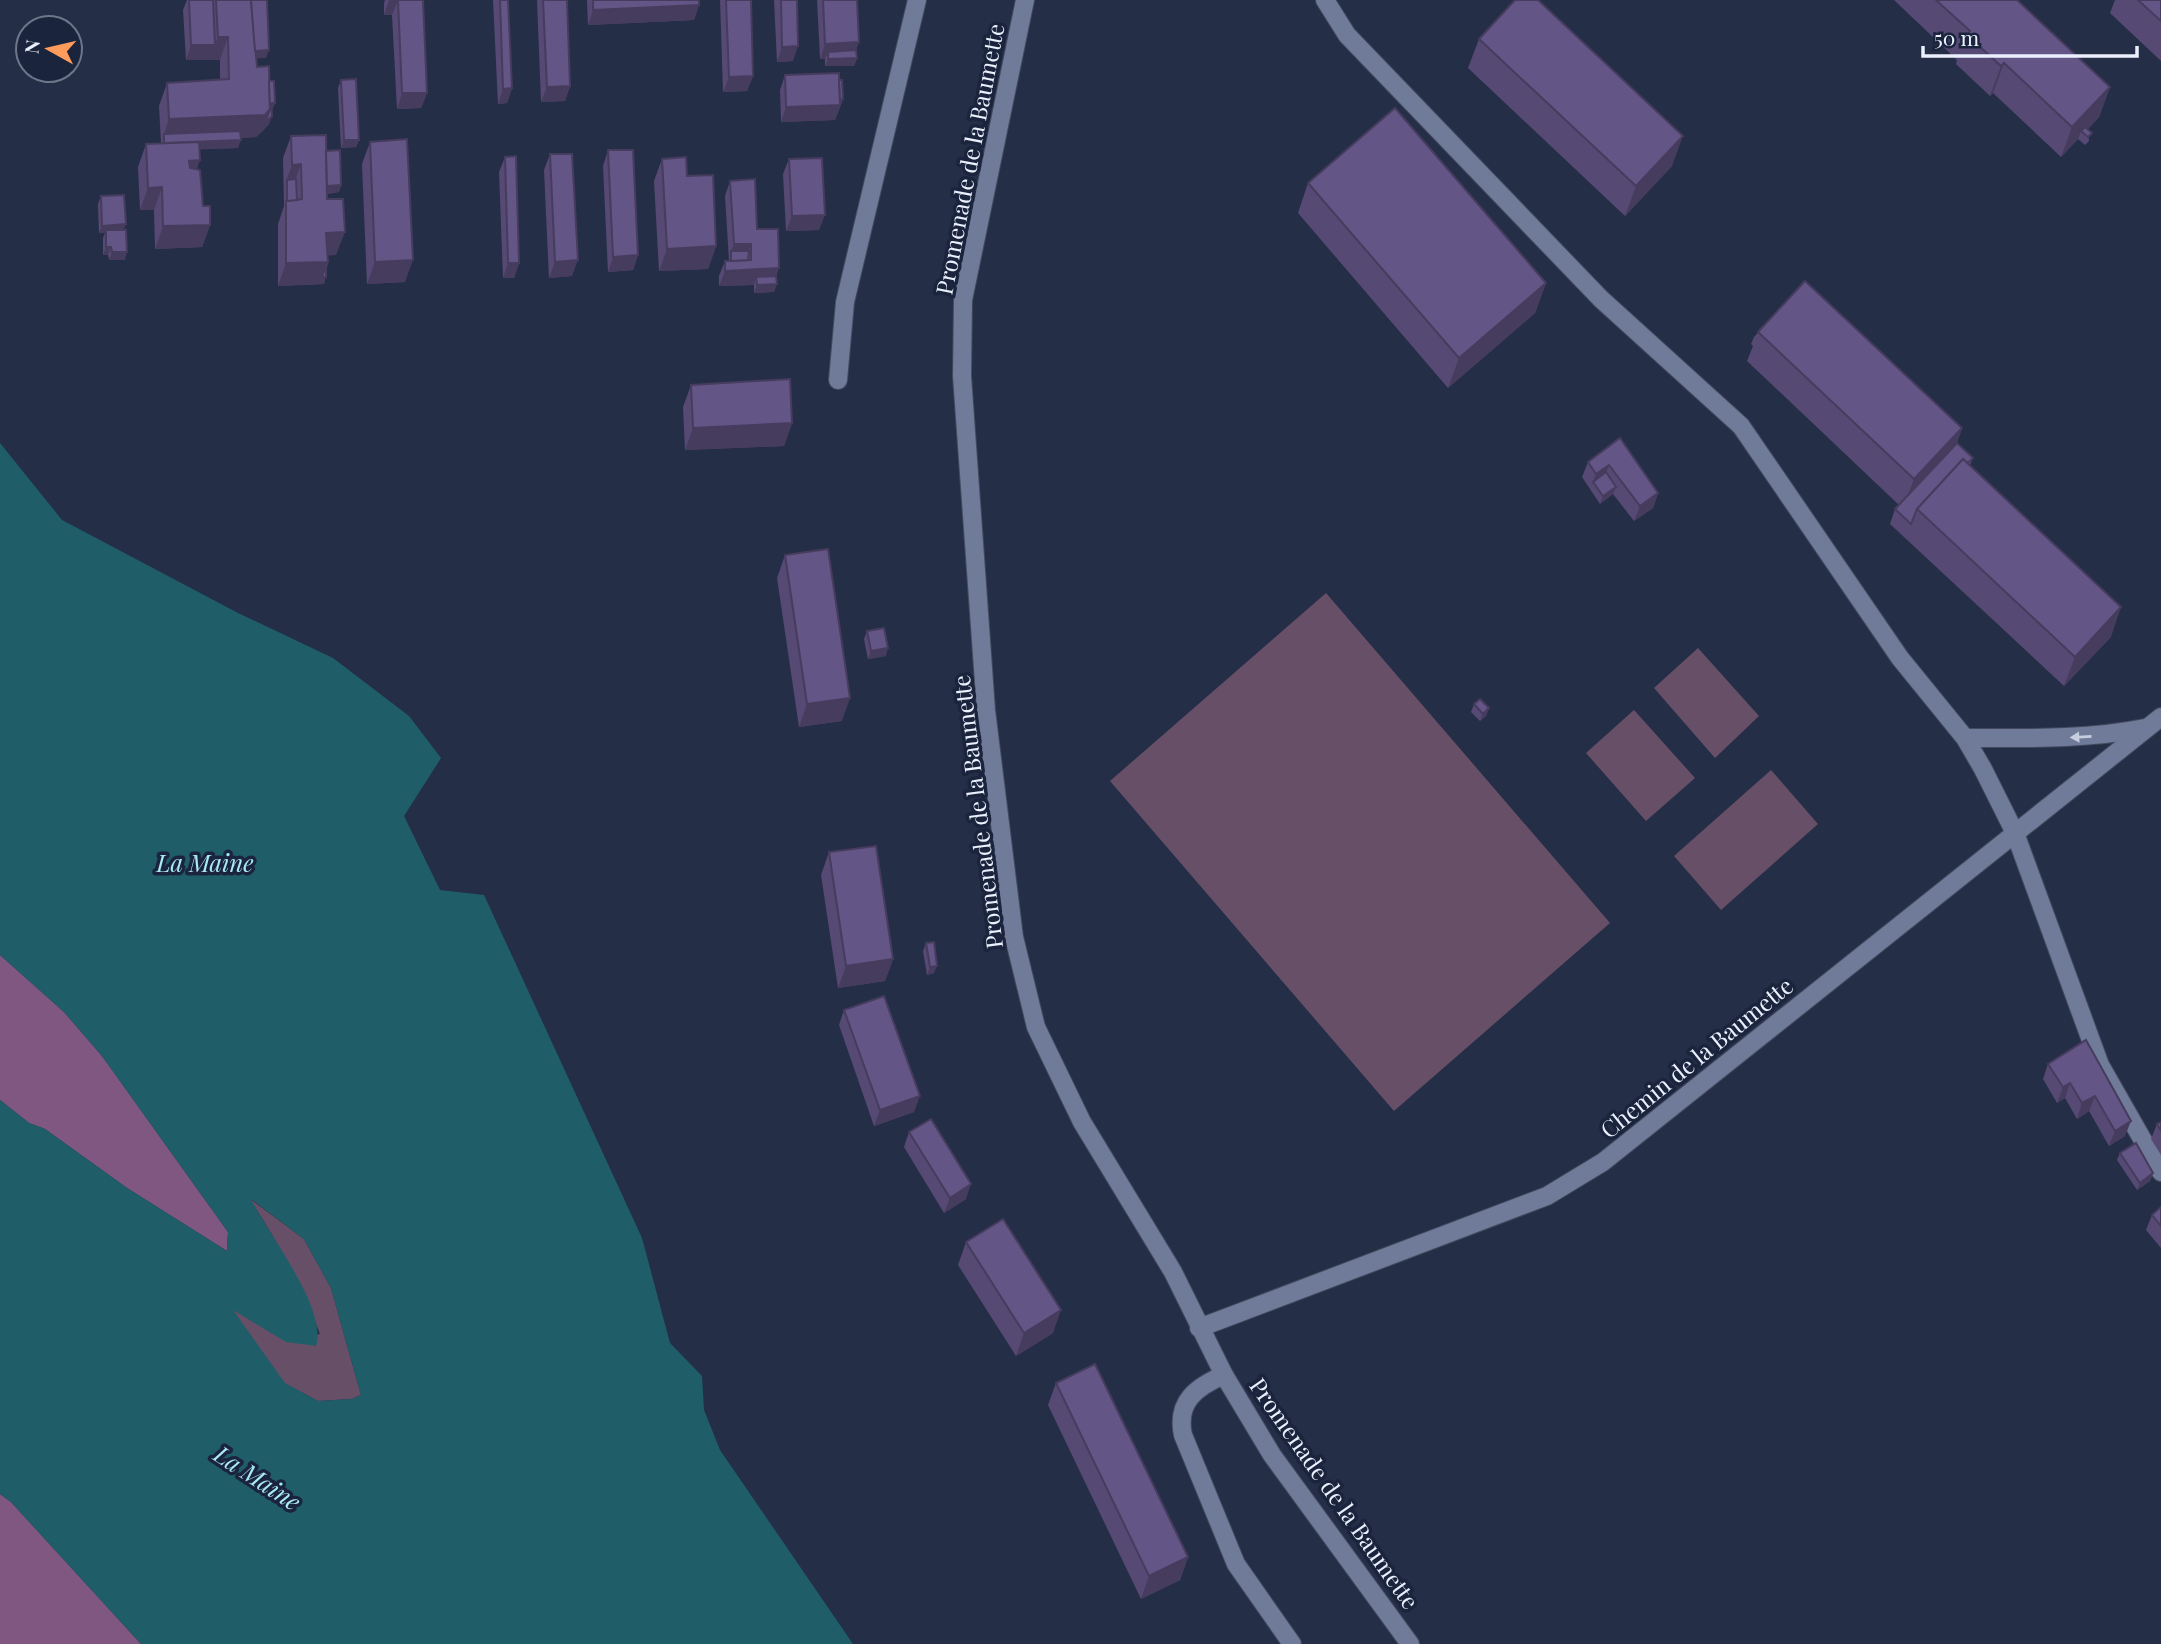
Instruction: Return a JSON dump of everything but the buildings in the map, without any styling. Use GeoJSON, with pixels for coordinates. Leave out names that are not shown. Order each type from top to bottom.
{"type":"FeatureCollection","features":[{"type":"Feature","properties":{"kind":"street"},"geometry":{"type":"LineString","coordinates":[[838,380],[845,302],[917,0]]}},
{"type":"Feature","properties":{"kind":"street","name":"Promenade de la Baumette"},"geometry":{"type":"LineString","coordinates":[[1026,0],[963,300],[962,376],[986,710],[999,833],[1014,937],[1035,1027],[1082,1122],[1173,1272],[1224,1375],[1272,1455],[1410,1644]]}},
{"type":"Feature","properties":{"kind":"street"},"geometry":{"type":"LineString","coordinates":[[1325,0],[1348,35],[1601,299],[1741,426],[1900,658],[1965,738],[2015,834],[2100,1065],[2161,1172]]}},
{"type":"Feature","properties":{"kind":"street"},"geometry":{"type":"LineString","coordinates":[[1965,738],[2032,740],[2104,736],[2155,723]]}},
{"type":"Feature","properties":{"kind":"street","name":"Chemin de la Baumette"},"geometry":{"type":"LineString","coordinates":[[1199,1328],[1546,1196],[1603,1162],[2155,723]]}},
{"type":"Feature","properties":{"kind":"street"},"geometry":{"type":"LineString","coordinates":[[1224,1375],[1205,1383],[1190,1395],[1181,1414],[1183,1435],[1236,1563],[1292,1644]]}},
{"type":"Feature","properties":{"kind":"shaded area"},"geometry":{"type":"Polygon","coordinates":[[[1326,593],[1610,923],[1394,1111],[1110,781],[1326,593]]]}},
{"type":"Feature","properties":{"kind":"shaded area"},"geometry":{"type":"Polygon","coordinates":[[[1698,648],[1759,716],[1715,758],[1654,688],[1698,648]]]}},
{"type":"Feature","properties":{"kind":"shaded area"},"geometry":{"type":"Polygon","coordinates":[[[1634,710],[1695,778],[1646,821],[1586,753],[1634,710]]]}},
{"type":"Feature","properties":{"kind":"shaded area"},"geometry":{"type":"Polygon","coordinates":[[[1771,770],[1818,824],[1721,910],[1674,856],[1771,770]]]}},
{"type":"Feature","properties":{"kind":"shaded area"},"geometry":{"type":"Polygon","coordinates":[[[0,955],[64,1012],[102,1056],[228,1232],[227,1251],[127,1188],[45,1129],[29,1123],[0,1100],[0,955]]]}},
{"type":"Feature","properties":{"kind":"shaded area"},"geometry":{"type":"Polygon","coordinates":[[[249,1198],[304,1239],[331,1288],[361,1395],[352,1399],[318,1401],[284,1383],[231,1308],[286,1341],[320,1334],[289,1264],[249,1198]]]}},
{"type":"Feature","properties":{"kind":"shaded area"},"geometry":{"type":"Polygon","coordinates":[[[0,1494],[11,1502],[141,1644],[0,1644],[0,1494]]]}},
{"type":"Feature","properties":{"kind":"water","name":"La Maine"},"geometry":{"type":"Polygon","coordinates":[[[0,443],[62,520],[238,613],[333,658],[409,716],[441,758],[404,816],[440,890],[484,895],[642,1238],[670,1343],[702,1376],[704,1410],[720,1450],[853,1644],[141,1644],[11,1502],[0,1494],[0,1100],[29,1123],[45,1129],[127,1188],[227,1251],[228,1232],[102,1056],[64,1012],[0,955],[0,443]],[[251,1199],[305,1292],[317,1330],[316,1346],[286,1342],[233,1310],[285,1383],[318,1401],[352,1399],[361,1395],[331,1288],[304,1239],[251,1199]]]}}]}
